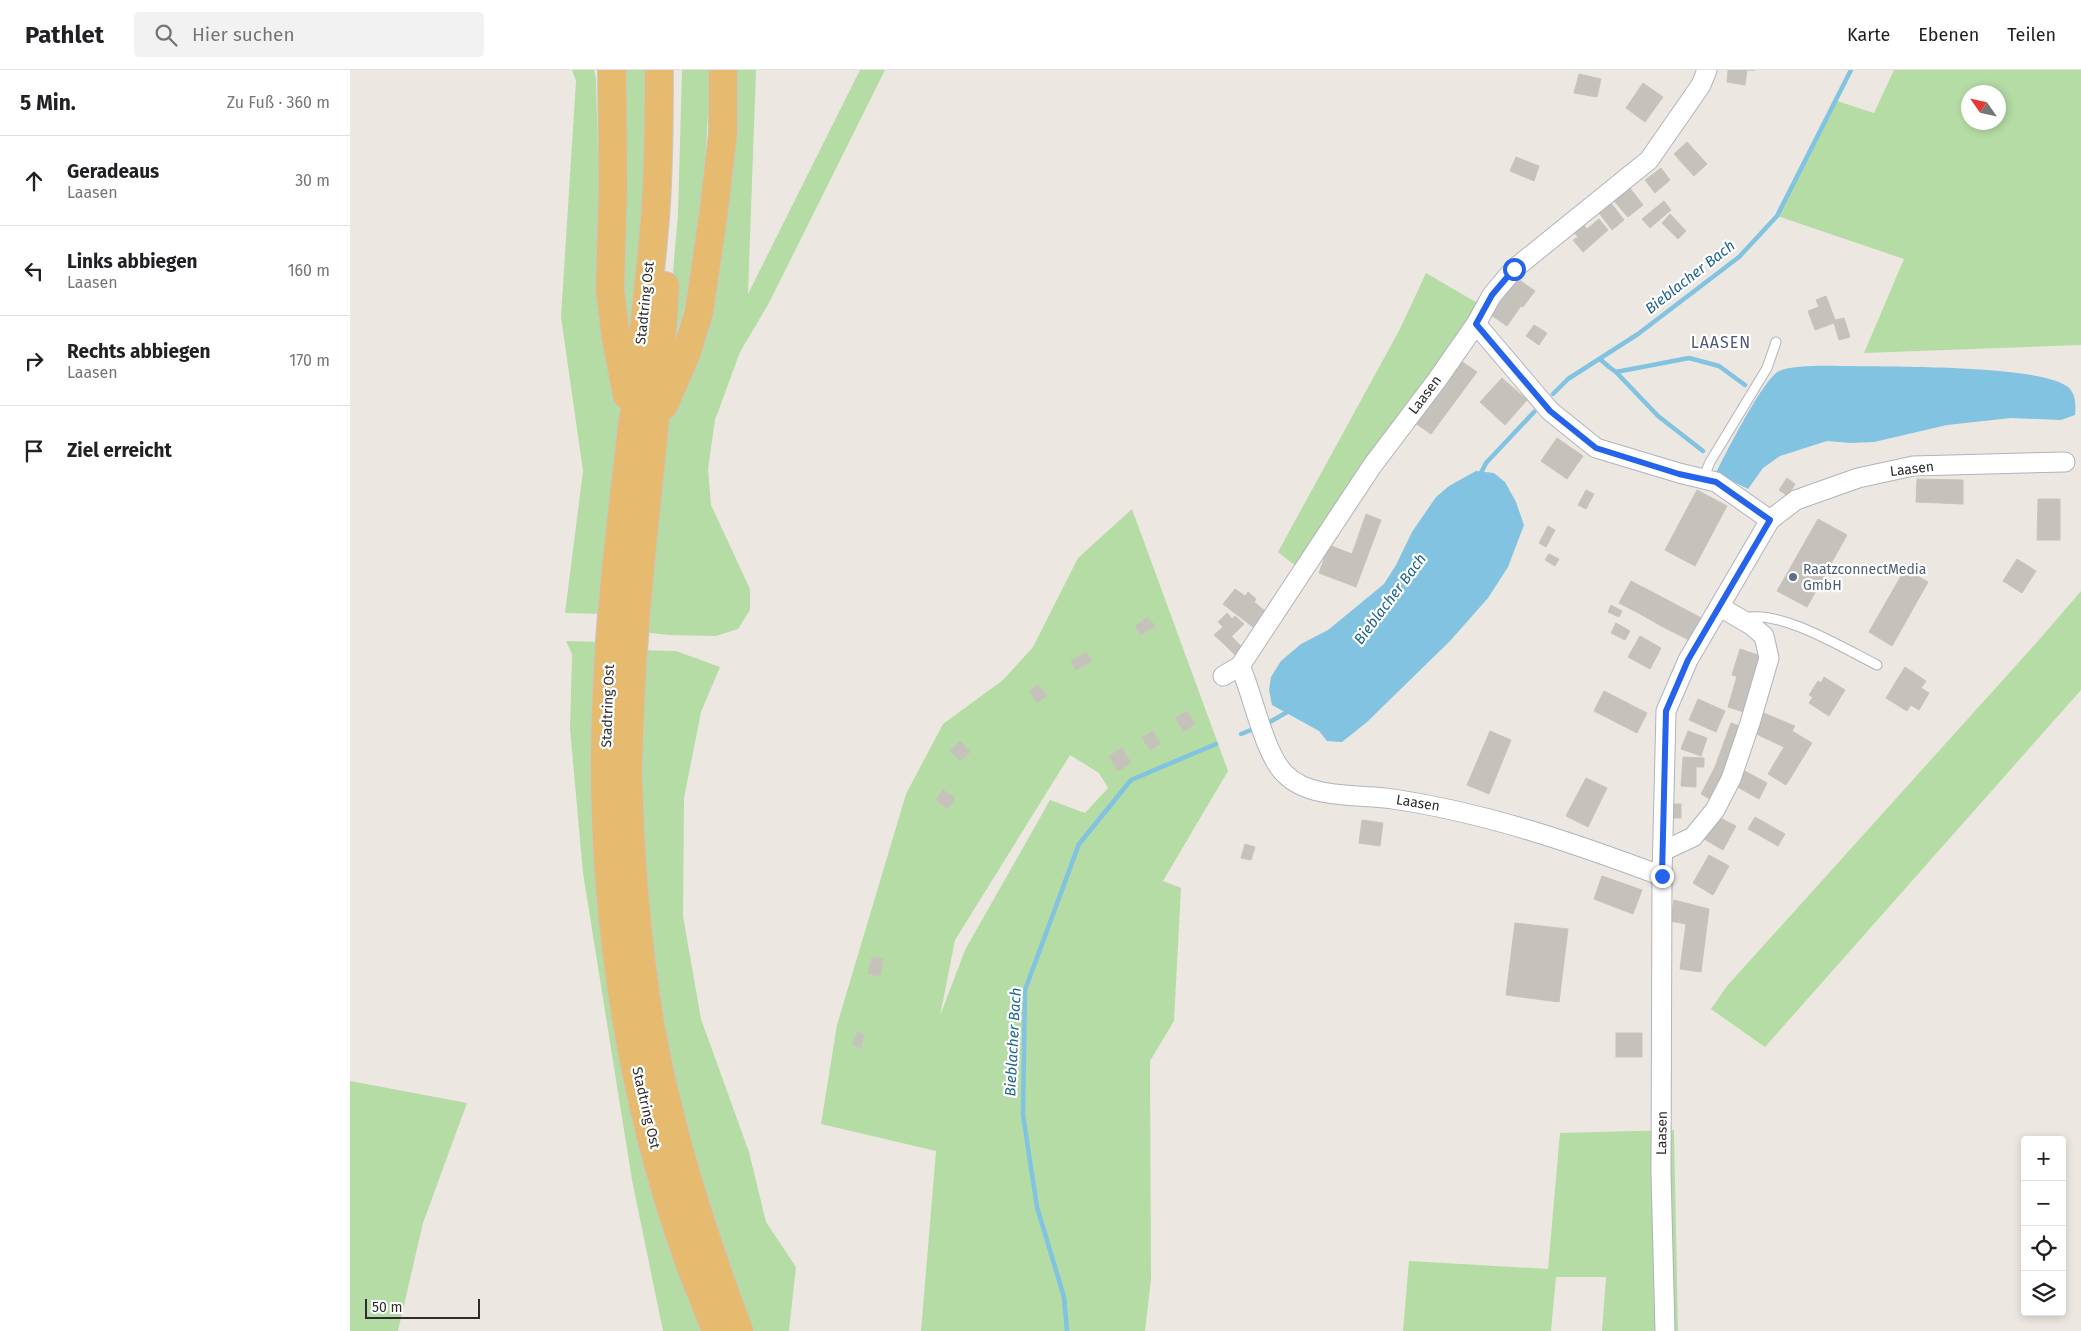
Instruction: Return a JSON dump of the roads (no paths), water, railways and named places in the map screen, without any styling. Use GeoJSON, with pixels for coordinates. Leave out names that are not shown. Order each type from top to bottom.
{"type":"FeatureCollection","features":[{"type":"Feature","properties":{"kind":"highway","name":"Stadtring Ost"},"geometry":{"type":"LineString","coordinates":[[659,70],[659,146],[643,427],[639,564],[631,670],[628,773],[636,913],[651,1030],[674,1129],[711,1257],[739,1331]]}},
{"type":"Feature","properties":{"kind":"highway","name":"Stadtring Ost"},"geometry":{"type":"LineString","coordinates":[[674,70],[671,215],[643,427],[615,586],[605,760],[608,843],[615,935],[628,1023],[643,1101],[664,1181],[688,1258],[716,1331]]}},
{"type":"Feature","properties":{"kind":"highway"},"geometry":{"type":"LineString","coordinates":[[643,427],[686,354],[699,312],[723,133],[723,70]]}},
{"type":"Feature","properties":{"kind":"highway"},"geometry":{"type":"LineString","coordinates":[[611,75],[610,290],[616,338],[643,427]]}},
{"type":"Feature","properties":{"kind":"street","name":"Laasen"},"geometry":{"type":"LineString","coordinates":[[1223,676],[1240,666],[1372,466],[1437,380],[1476,324],[1492,295],[1514,269],[1649,160],[1701,85],[1708,70]]}},
{"type":"Feature","properties":{"kind":"street"},"geometry":{"type":"LineString","coordinates":[[1476,324],[1550,411],[1596,448],[1679,474],[1716,482],[1770,520]]}},
{"type":"Feature","properties":{"kind":"street","name":"Laasen"},"geometry":{"type":"LineString","coordinates":[[1665,1331],[1661,1173],[1662,876],[1666,711],[1688,660],[1770,520],[1796,500],[1858,478],[1913,466],[2065,462]]}},
{"type":"Feature","properties":{"kind":"street"},"geometry":{"type":"LineString","coordinates":[[1663,851],[1693,837],[1715,810],[1731,779],[1769,658],[1764,636],[1720,607]]}},
{"type":"Feature","properties":{"kind":"street","name":"Laasen"},"geometry":{"type":"LineString","coordinates":[[1240,666],[1274,758],[1284,774],[1296,783],[1321,791],[1444,807],[1494,819],[1562,839],[1662,876]]}},
{"type":"Feature","properties":{"kind":"lane"},"geometry":{"type":"LineString","coordinates":[[1703,479],[1710,462],[1767,368],[1776,342]]}},
{"type":"Feature","properties":{"kind":"lane"},"geometry":{"type":"LineString","coordinates":[[1740,619],[1749,617],[1769,618],[1785,622],[1814,633],[1877,665]]}},
{"type":"Feature","properties":{"kind":"water"},"geometry":{"type":"Polygon","coordinates":[[[1804,366],[1931,367],[1999,371],[2053,380],[2068,387],[2073,393],[2075,415],[2061,420],[2011,418],[1947,425],[1874,442],[1850,443],[1827,441],[1780,456],[1763,468],[1748,489],[1716,473],[1754,402],[1772,377],[1779,371],[1804,366]]]}},
{"type":"Feature","properties":{"kind":"water"},"geometry":{"type":"Polygon","coordinates":[[[1476,471],[1494,473],[1505,482],[1516,502],[1524,525],[1508,567],[1488,598],[1450,641],[1367,722],[1342,742],[1327,741],[1319,731],[1272,705],[1269,690],[1271,677],[1281,661],[1301,644],[1328,630],[1384,584],[1396,565],[1412,532],[1436,497],[1449,486],[1476,471]]]}},
{"type":"Feature","properties":{"kind":"waterway","name":"Bieblacher Bach"},"geometry":{"type":"LineString","coordinates":[[1553,394],[1568,379],[1638,334],[1739,257],[1777,216],[1851,70]]}},
{"type":"Feature","properties":{"kind":"waterway"},"geometry":{"type":"LineString","coordinates":[[1600,359],[1616,372],[1689,358],[1719,366],[1745,385]]}},
{"type":"Feature","properties":{"kind":"waterway"},"geometry":{"type":"LineString","coordinates":[[1616,372],[1658,416],[1703,451]]}},
{"type":"Feature","properties":{"kind":"waterway","name":"Bieblacher Bach"},"geometry":{"type":"LineString","coordinates":[[1479,477],[1486,463],[1534,412]]}},
{"type":"Feature","properties":{"kind":"waterway","name":"Bieblacher Bach"},"geometry":{"type":"LineString","coordinates":[[1268,723],[1289,711]]}},
{"type":"Feature","properties":{"kind":"waterway","name":"Bieblacher Bach"},"geometry":{"type":"LineString","coordinates":[[1241,734],[1256,728]]}},
{"type":"Feature","properties":{"kind":"waterway","name":"Bieblacher Bach"},"geometry":{"type":"LineString","coordinates":[[1067,1331],[1064,1297],[1037,1207],[1023,1115],[1025,990],[1079,844],[1131,780],[1216,744]]}},
{"type":"Feature","properties":{"kind":"place","name":"RaatzconnectMedia GmbH"},"geometry":{"type":"Point","coordinates":[1793,577]}},
{"type":"Feature","properties":{"kind":"district","name":"LAASEN"},"geometry":{"type":"Point","coordinates":[1721,342]}}]}
